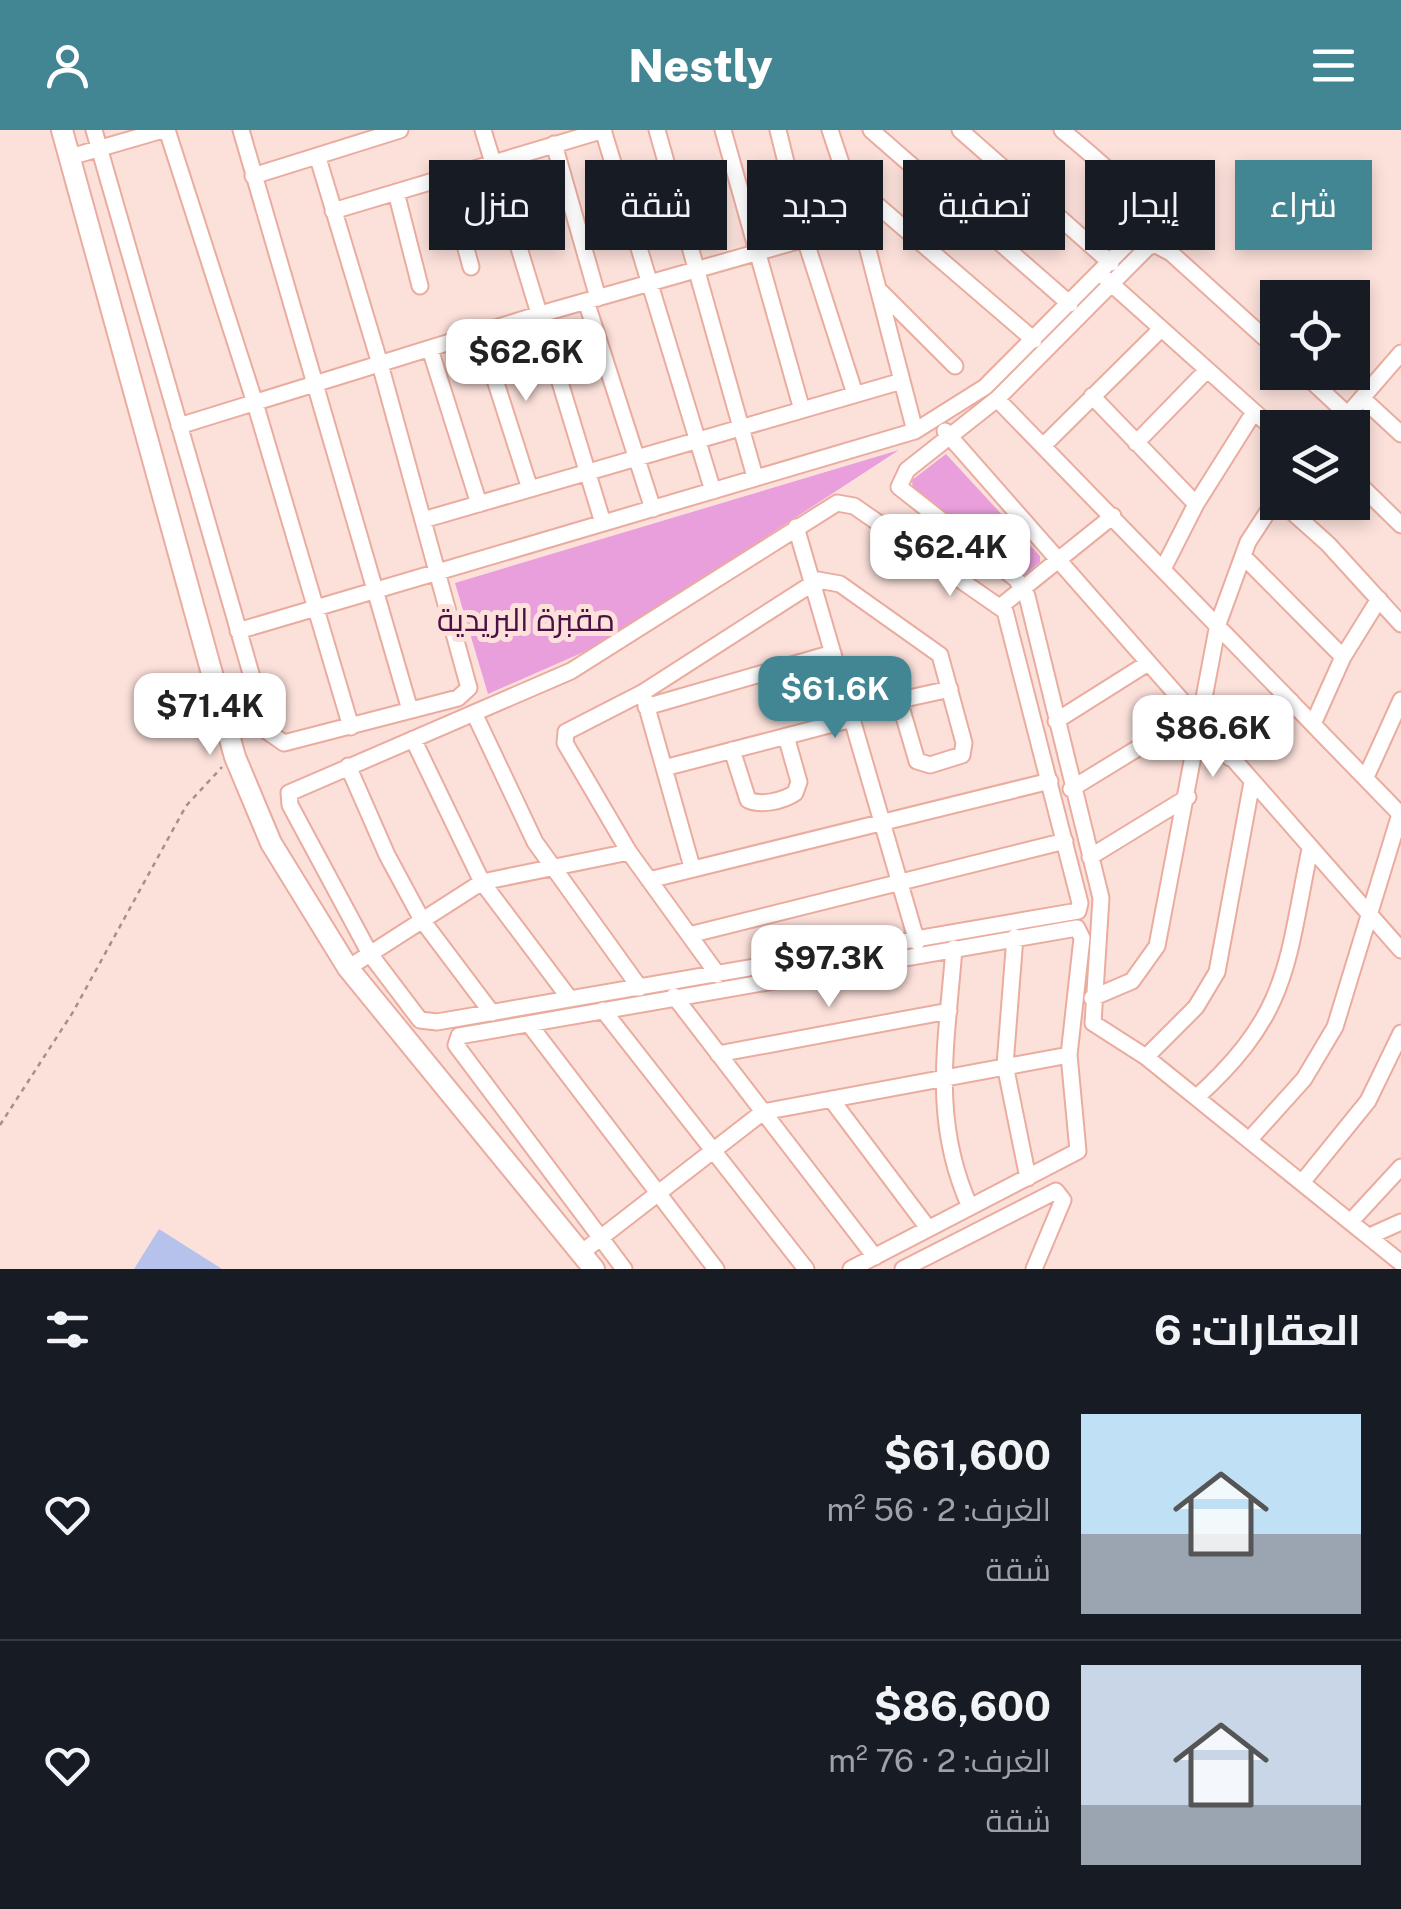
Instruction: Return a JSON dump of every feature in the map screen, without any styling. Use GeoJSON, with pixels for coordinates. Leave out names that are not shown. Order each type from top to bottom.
{"type":"FeatureCollection","features":[{"type":"Feature","properties":{"kind":"street"},"geometry":{"type":"LineString","coordinates":[[62,130],[235,757],[271,843],[348,968],[587,1261],[600,1238],[763,1112],[1068,1055]]}},
{"type":"Feature","properties":{"kind":"street"},"geometry":{"type":"LineString","coordinates":[[94,130],[268,732],[274,739],[294,742],[464,696],[469,688],[380,364],[318,158]]}},
{"type":"Feature","properties":{"kind":"street"},"geometry":{"type":"LineString","coordinates":[[70,157],[165,130],[255,403],[351,727]]}},
{"type":"Feature","properties":{"kind":"street"},"geometry":{"type":"LineString","coordinates":[[241,130],[410,710]]}},
{"type":"Feature","properties":{"kind":"street"},"geometry":{"type":"LineString","coordinates":[[483,130],[491,160]]}},
{"type":"Feature","properties":{"kind":"street"},"geometry":{"type":"LineString","coordinates":[[499,160],[604,130],[713,491]]}},
{"type":"Feature","properties":{"kind":"street"},"geometry":{"type":"LineString","coordinates":[[657,130],[755,477]]}},
{"type":"Feature","properties":{"kind":"street"},"geometry":{"type":"LineString","coordinates":[[723,130],[802,410]]}},
{"type":"Feature","properties":{"kind":"street"},"geometry":{"type":"LineString","coordinates":[[778,130],[785,160]]}},
{"type":"Feature","properties":{"kind":"street"},"geometry":{"type":"LineString","coordinates":[[830,130],[841,160]]}},
{"type":"Feature","properties":{"kind":"street"},"geometry":{"type":"LineString","coordinates":[[871,130],[905,160]]}},
{"type":"Feature","properties":{"kind":"street"},"geometry":{"type":"LineString","coordinates":[[960,130],[994,160]]}},
{"type":"Feature","properties":{"kind":"street"},"geometry":{"type":"LineString","coordinates":[[1062,130],[1093,160]]}},
{"type":"Feature","properties":{"kind":"street"},"geometry":{"type":"LineString","coordinates":[[253,176],[318,158],[391,131]]}},
{"type":"Feature","properties":{"kind":"street"},"geometry":{"type":"LineString","coordinates":[[554,144],[592,300],[653,509]]}},
{"type":"Feature","properties":{"kind":"street"},"geometry":{"type":"LineString","coordinates":[[333,212],[429,181]]}},
{"type":"Feature","properties":{"kind":"street"},"geometry":{"type":"LineString","coordinates":[[396,192],[420,286]]}},
{"type":"Feature","properties":{"kind":"street"},"geometry":{"type":"LineString","coordinates":[[883,210],[1034,340]]}},
{"type":"Feature","properties":{"kind":"street"},"geometry":{"type":"LineString","coordinates":[[1065,231],[1162,329],[1260,417]]}},
{"type":"Feature","properties":{"kind":"street"},"geometry":{"type":"LineString","coordinates":[[238,631],[915,431],[985,388],[1070,304],[1148,247],[1156,245],[1171,253],[1260,334]]}},
{"type":"Feature","properties":{"kind":"street"},"geometry":{"type":"LineString","coordinates":[[466,250],[471,267]]}},
{"type":"Feature","properties":{"kind":"street"},"geometry":{"type":"LineString","coordinates":[[518,250],[603,523]]}},
{"type":"Feature","properties":{"kind":"street"},"geometry":{"type":"LineString","coordinates":[[180,426],[537,315],[765,250]]}},
{"type":"Feature","properties":{"kind":"street"},"geometry":{"type":"LineString","coordinates":[[808,250],[855,394]]}},
{"type":"Feature","properties":{"kind":"street"},"geometry":{"type":"LineString","coordinates":[[868,250],[915,431]]}},
{"type":"Feature","properties":{"kind":"street"},"geometry":{"type":"LineString","coordinates":[[1008,250],[1070,304]]}},
{"type":"Feature","properties":{"kind":"street"},"geometry":{"type":"LineString","coordinates":[[1127,250],[997,399],[903,474],[900,491],[1023,588],[1102,909],[1092,998],[1095,1026],[1146,1057],[1197,1096],[1372,1234],[1401,1262]]}},
{"type":"Feature","properties":{"kind":"street"},"geometry":{"type":"LineString","coordinates":[[878,289],[956,366]]}},
{"type":"Feature","properties":{"kind":"street"},"geometry":{"type":"LineString","coordinates":[[1043,446],[1162,329]]}},
{"type":"Feature","properties":{"kind":"street"},"geometry":{"type":"LineString","coordinates":[[480,333],[530,489]]}},
{"type":"Feature","properties":{"kind":"street"},"geometry":{"type":"LineString","coordinates":[[430,349],[479,504]]}},
{"type":"Feature","properties":{"kind":"street"},"geometry":{"type":"LineString","coordinates":[[1352,410],[1401,352]]}},
{"type":"Feature","properties":{"kind":"street"},"geometry":{"type":"LineString","coordinates":[[1136,443],[1207,370]]}},
{"type":"Feature","properties":{"kind":"street"},"geometry":{"type":"LineString","coordinates":[[423,520],[902,381]]}},
{"type":"Feature","properties":{"kind":"street"},"geometry":{"type":"LineString","coordinates":[[1322,390],[1344,410]]}},
{"type":"Feature","properties":{"kind":"street"},"geometry":{"type":"LineString","coordinates":[[1092,396],[1196,504]]}},
{"type":"Feature","properties":{"kind":"street"},"geometry":{"type":"LineString","coordinates":[[1362,398],[1401,434]]}},
{"type":"Feature","properties":{"kind":"street"},"geometry":{"type":"LineString","coordinates":[[997,399],[1164,566],[1401,815],[1372,915],[1326,1044],[1291,1096],[1250,1139]]}},
{"type":"Feature","properties":{"kind":"street"},"geometry":{"type":"LineString","coordinates":[[1164,566],[1196,504],[1254,412]]}},
{"type":"Feature","properties":{"kind":"street"},"geometry":{"type":"LineString","coordinates":[[935,421],[1401,950]]}},
{"type":"Feature","properties":{"kind":"street"},"geometry":{"type":"LineString","coordinates":[[1370,495],[1401,525]]}},
{"type":"Feature","properties":{"kind":"street"},"geometry":{"type":"LineString","coordinates":[[848,504],[1001,606],[1008,615],[1080,903],[1074,915],[432,1023],[420,1020],[370,954],[288,801],[295,789],[586,662],[796,528],[832,505],[848,504]]}},
{"type":"Feature","properties":{"kind":"street"},"geometry":{"type":"LineString","coordinates":[[1001,606],[1113,516]]}},
{"type":"Feature","properties":{"kind":"street"},"geometry":{"type":"LineString","coordinates":[[1092,998],[1123,987],[1152,956],[1188,797],[1195,719],[1218,624],[1243,556],[1265,520]]}},
{"type":"Feature","properties":{"kind":"street"},"geometry":{"type":"LineString","coordinates":[[1301,520],[1401,624]]}},
{"type":"Feature","properties":{"kind":"street"},"geometry":{"type":"LineString","coordinates":[[796,528],[917,942]]}},
{"type":"Feature","properties":{"kind":"street"},"geometry":{"type":"LineString","coordinates":[[1243,556],[1344,657]]}},
{"type":"Feature","properties":{"kind":"street"},"geometry":{"type":"LineString","coordinates":[[644,700],[812,581],[840,584],[935,650],[950,688],[964,748],[952,760],[927,765],[917,761],[900,700]]}},
{"type":"Feature","properties":{"kind":"street"},"geometry":{"type":"LineString","coordinates":[[1314,724],[1344,657],[1378,599]]}},
{"type":"Feature","properties":{"kind":"street"},"geometry":{"type":"LineString","coordinates":[[718,975],[628,852],[564,739],[569,729],[644,700],[833,654]]}},
{"type":"Feature","properties":{"kind":"street"},"geometry":{"type":"LineString","coordinates":[[1056,720],[1148,663]]}},
{"type":"Feature","properties":{"kind":"street"},"geometry":{"type":"LineString","coordinates":[[664,768],[950,688]]}},
{"type":"Feature","properties":{"kind":"street"},"geometry":{"type":"LineString","coordinates":[[644,700],[692,867]]}},
{"type":"Feature","properties":{"kind":"street"},"geometry":{"type":"LineString","coordinates":[[1230,758],[1291,700]]}},
{"type":"Feature","properties":{"kind":"street"},"geometry":{"type":"LineString","coordinates":[[1366,777],[1401,700]]}},
{"type":"Feature","properties":{"kind":"street"},"geometry":{"type":"LineString","coordinates":[[474,713],[508,792],[550,866],[640,988]]}},
{"type":"Feature","properties":{"kind":"street"},"geometry":{"type":"LineString","coordinates":[[1071,789],[1195,719]]}},
{"type":"Feature","properties":{"kind":"street"},"geometry":{"type":"LineString","coordinates":[[732,750],[748,800],[758,803],[788,798],[795,794],[799,782],[786,736]]}},
{"type":"Feature","properties":{"kind":"street"},"geometry":{"type":"LineString","coordinates":[[413,739],[482,882],[570,1000]]}},
{"type":"Feature","properties":{"kind":"street"},"geometry":{"type":"LineString","coordinates":[[348,766],[422,920],[492,1013]]}},
{"type":"Feature","properties":{"kind":"street"},"geometry":{"type":"LineString","coordinates":[[648,880],[1050,781]]}},
{"type":"Feature","properties":{"kind":"street"},"geometry":{"type":"LineString","coordinates":[[1146,1057],[1196,1007],[1217,972],[1252,782]]}},
{"type":"Feature","properties":{"kind":"street"},"geometry":{"type":"LineString","coordinates":[[1090,858],[1188,797]]}},
{"type":"Feature","properties":{"kind":"street"},"geometry":{"type":"LineString","coordinates":[[689,935],[1065,842]]}},
{"type":"Feature","properties":{"kind":"street"},"geometry":{"type":"LineString","coordinates":[[1197,1096],[1242,1054],[1276,1000],[1310,849]]}},
{"type":"Feature","properties":{"kind":"street"},"geometry":{"type":"LineString","coordinates":[[348,968],[482,882],[628,852]]}},
{"type":"Feature","properties":{"kind":"street"},"geometry":{"type":"LineString","coordinates":[[624,1269],[456,1043],[462,1036],[1072,927],[1082,934],[1068,1055],[1079,1148],[1072,1156],[852,1269]]}},
{"type":"Feature","properties":{"kind":"street"},"geometry":{"type":"LineString","coordinates":[[1015,937],[1005,1065],[1028,1178]]}},
{"type":"Feature","properties":{"kind":"street"},"geometry":{"type":"LineString","coordinates":[[954,948],[944,1078],[944,1134],[970,1208]]}},
{"type":"Feature","properties":{"kind":"street"},"geometry":{"type":"LineString","coordinates":[[674,996],[875,1257]]}},
{"type":"Feature","properties":{"kind":"street"},"geometry":{"type":"LineString","coordinates":[[603,1010],[806,1269]]}},
{"type":"Feature","properties":{"kind":"street"},"geometry":{"type":"LineString","coordinates":[[718,1054],[949,1011]]}},
{"type":"Feature","properties":{"kind":"street"},"geometry":{"type":"LineString","coordinates":[[529,1024],[716,1269]]}},
{"type":"Feature","properties":{"kind":"street"},"geometry":{"type":"LineString","coordinates":[[1304,1180],[1368,1101],[1401,1033]]}},
{"type":"Feature","properties":{"kind":"street"},"geometry":{"type":"LineString","coordinates":[[831,1099],[928,1228]]}},
{"type":"Feature","properties":{"kind":"street"},"geometry":{"type":"LineString","coordinates":[[1353,1219],[1401,1167]]}},
{"type":"Feature","properties":{"kind":"street"},"geometry":{"type":"LineString","coordinates":[[903,1269],[922,1264],[1056,1191],[1063,1200],[1034,1269]]}},
{"type":"Feature","properties":{"kind":"street"},"geometry":{"type":"LineString","coordinates":[[1372,1234],[1401,1222]]}},
{"type":"Feature","properties":{"kind":"path"},"geometry":{"type":"LineString","coordinates":[[0,1124],[73,1012],[186,806],[207,780],[235,757]]}},
{"type":"Feature","properties":{"kind":"green space","name":"مقبرة البريدية"},"geometry":{"type":"Polygon","coordinates":[[[899,450],[602,644],[488,694],[455,583],[899,450]]]}},
{"type":"Feature","properties":{"kind":"green space"},"geometry":{"type":"Polygon","coordinates":[[[946,454],[1040,556],[1040,562],[1023,576],[913,494],[912,480],[946,454]]]}},
{"type":"Feature","properties":{"kind":"water"},"geometry":{"type":"Polygon","coordinates":[[[159,1229],[222,1269],[134,1269],[159,1229]]]}}]}
